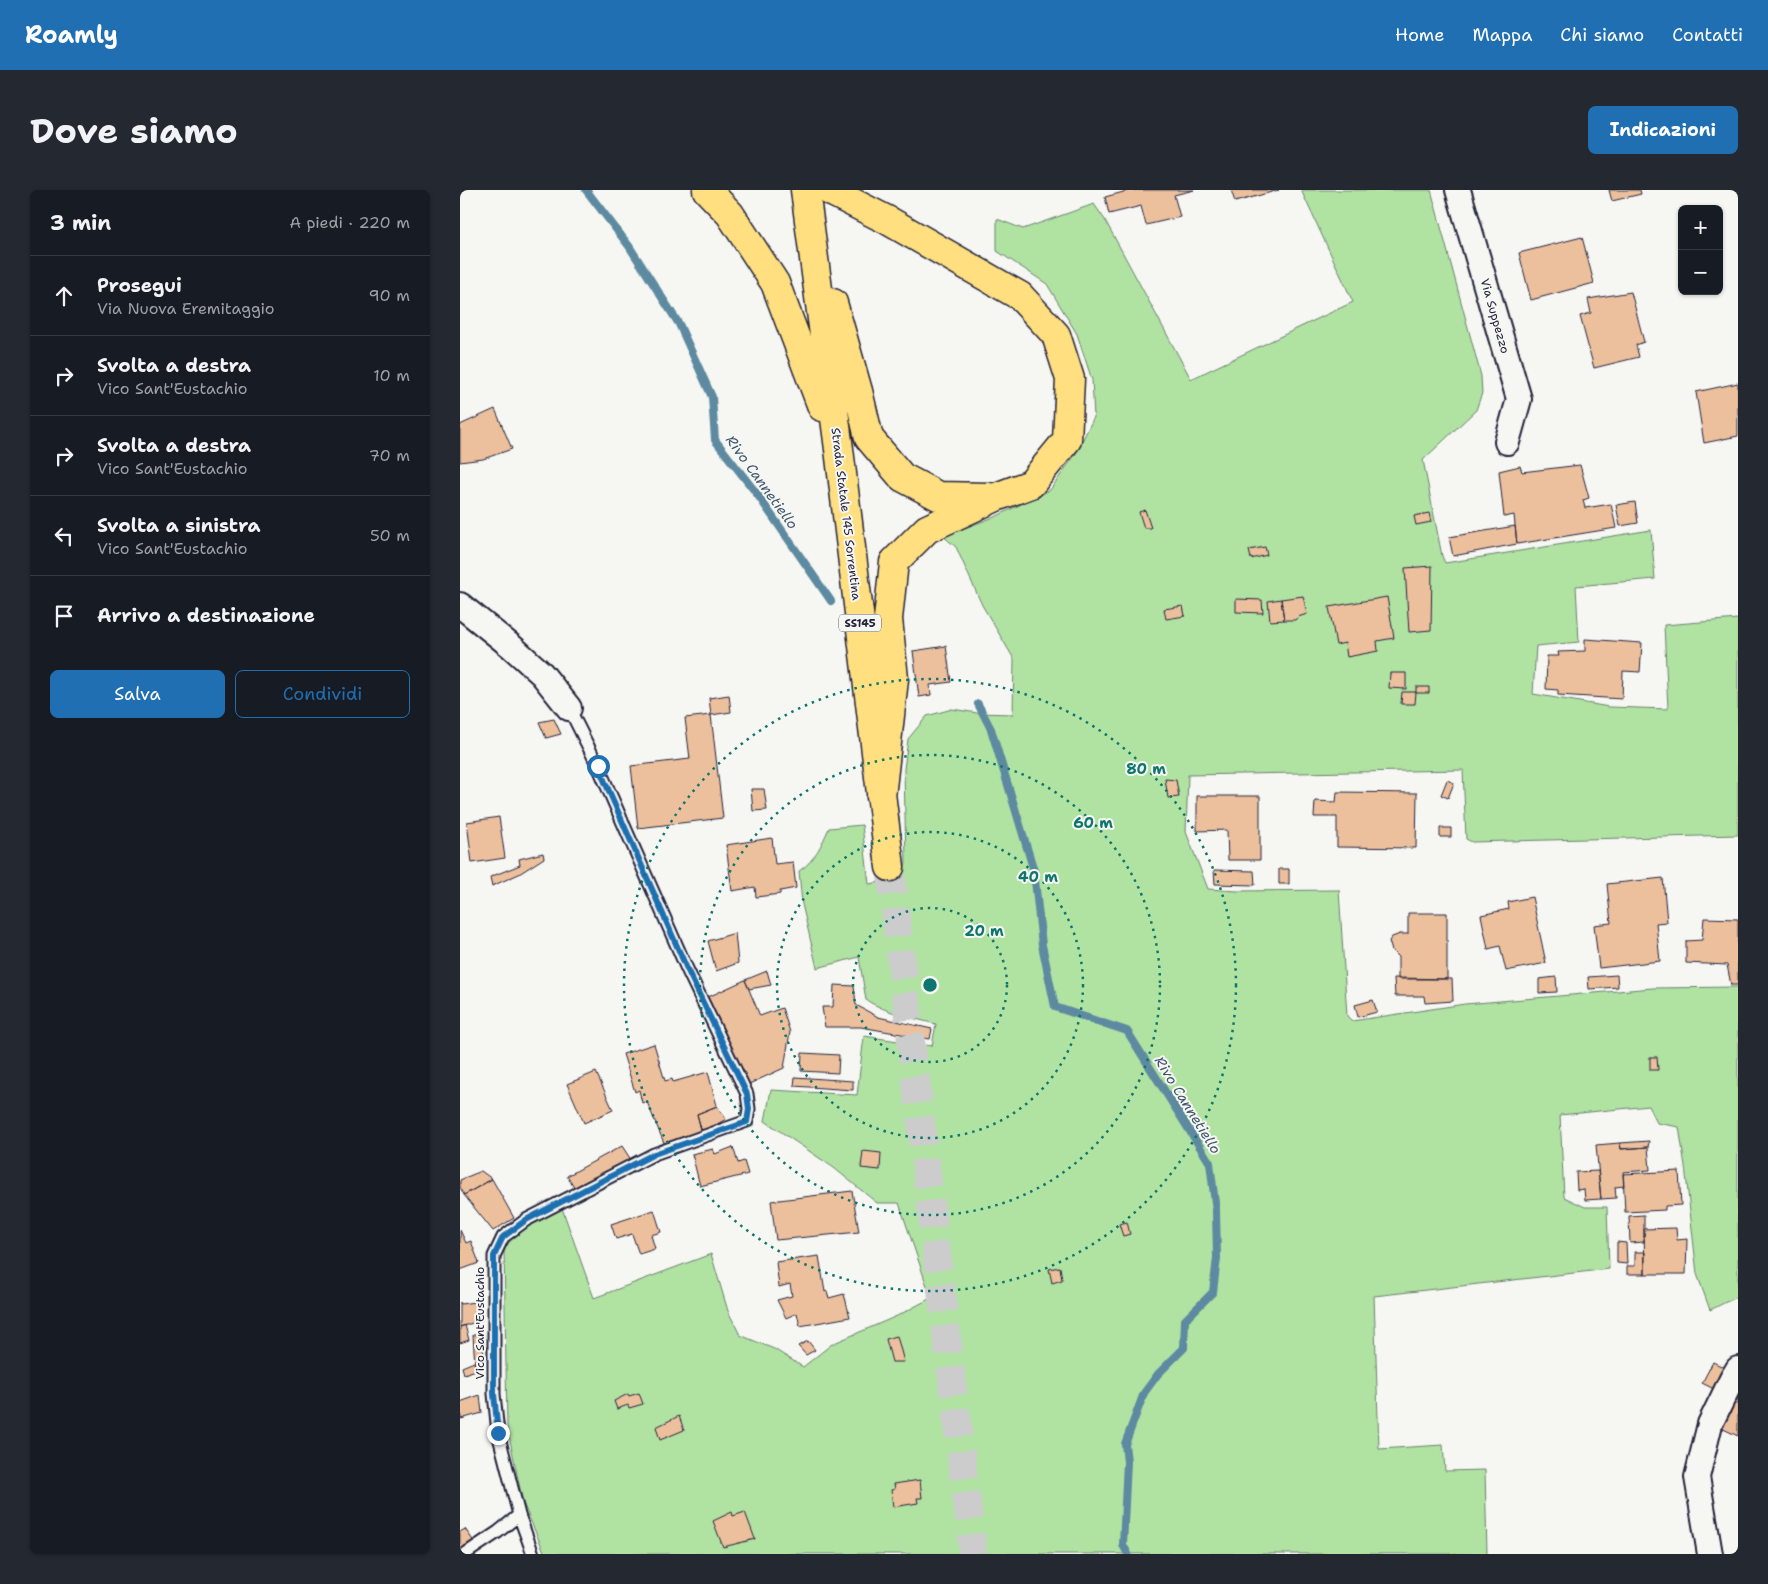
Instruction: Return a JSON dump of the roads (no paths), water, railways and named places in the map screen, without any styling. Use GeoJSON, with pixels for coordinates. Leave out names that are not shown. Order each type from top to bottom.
{"type":"FeatureCollection","features":[{"type":"Feature","properties":{"kind":"highway"},"geometry":{"type":"LineString","coordinates":[[707,190],[730,214],[774,283],[839,449]]}},
{"type":"Feature","properties":{"kind":"highway"},"geometry":{"type":"LineString","coordinates":[[828,190],[889,221],[1020,296],[1056,335],[1070,379],[1067,440],[1031,484],[996,497],[927,529],[894,562],[888,619],[894,678],[881,797]]}},
{"type":"Feature","properties":{"kind":"highway"},"geometry":{"type":"LineString","coordinates":[[806,199],[869,438],[902,477],[938,496],[996,497]]}},
{"type":"Feature","properties":{"kind":"highway","name":"Strada Statale 145 Sorrentina"},"geometry":{"type":"LineString","coordinates":[[806,199],[839,449],[890,867]]}},
{"type":"Feature","properties":{"kind":"street","name":"Via Suppezzo"},"geometry":{"type":"LineString","coordinates":[[1458,190],[1519,399],[1507,442]]}},
{"type":"Feature","properties":{"kind":"street"},"geometry":{"type":"LineString","coordinates":[[460,605],[542,674],[569,708]]}},
{"type":"Feature","properties":{"kind":"street"},"geometry":{"type":"LineString","coordinates":[[1710,1554],[1697,1477],[1710,1424],[1738,1369]]}},
{"type":"Feature","properties":{"kind":"lane","name":"Vico Sant'Eustachio"},"geometry":{"type":"LineString","coordinates":[[533,1554],[519,1516],[498,1433],[494,1394],[494,1256],[503,1237],[526,1220],[654,1154],[747,1122],[749,1109],[747,1094],[687,969],[598,766],[569,708]]}},
{"type":"Feature","properties":{"kind":"lane"},"geometry":{"type":"LineString","coordinates":[[465,1554],[519,1516]]}},
{"type":"Feature","properties":{"kind":"waterway","name":"Rivo Cannetiello"},"geometry":{"type":"LineString","coordinates":[[586,190],[629,246],[679,324],[712,397],[715,440],[757,494],[831,601]]}},
{"type":"Feature","properties":{"kind":"waterway","name":"Rivo Cannetiello"},"geometry":{"type":"LineString","coordinates":[[978,704],[991,729],[1034,871],[1042,945],[1055,1007],[1127,1031],[1210,1163],[1216,1211],[1217,1258],[1213,1292],[1185,1320],[1184,1348],[1158,1374],[1144,1393],[1125,1444],[1127,1462],[1123,1545],[1128,1554]]}},
{"type":"Feature","properties":{"kind":"tunnel"},"geometry":{"type":"LineString","coordinates":[[890,867],[973,1554]]}}]}
